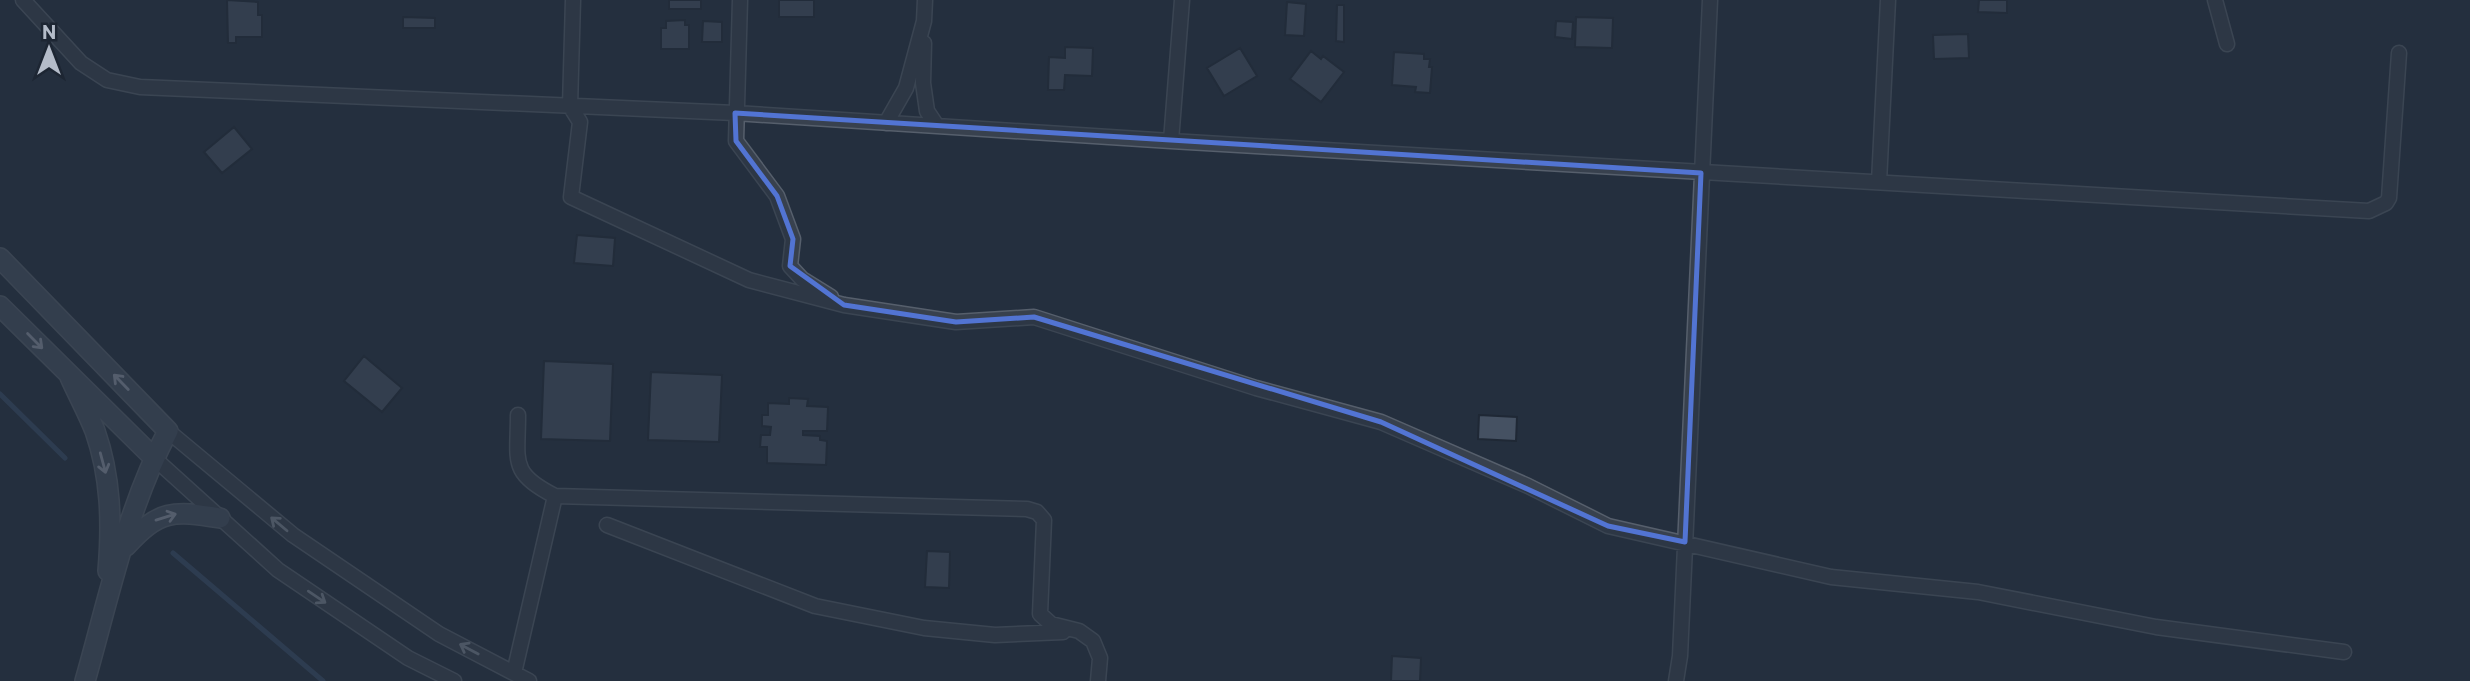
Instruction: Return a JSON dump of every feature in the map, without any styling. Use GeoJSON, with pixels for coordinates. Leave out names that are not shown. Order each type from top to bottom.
{"type":"FeatureCollection","features":[{"type":"Feature","properties":{"kind":"street"},"geometry":{"type":"LineString","coordinates":[[23,0],[81,64],[107,80],[154,88],[735,113],[2369,211],[2377,209],[2389,198],[2399,53]]}},
{"type":"Feature","properties":{"kind":"street"},"geometry":{"type":"LineString","coordinates":[[573,0],[570,106],[580,122],[571,197],[749,280],[844,305],[956,322],[1034,317],[1256,388],[1381,422],[1528,486],[1608,526],[1831,577],[1978,592],[2155,627],[2344,652]]}},
{"type":"Feature","properties":{"kind":"street"},"geometry":{"type":"LineString","coordinates":[[740,0],[736,141],[777,196],[793,239],[790,266],[802,279],[844,305]]}},
{"type":"Feature","properties":{"kind":"street"},"geometry":{"type":"LineString","coordinates":[[925,0],[923,83],[927,111],[937,126]]}},
{"type":"Feature","properties":{"kind":"street"},"geometry":{"type":"LineString","coordinates":[[1171,141],[1182,0]]}},
{"type":"Feature","properties":{"kind":"street"},"geometry":{"type":"LineString","coordinates":[[1676,681],[1680,656],[1710,0]]}},
{"type":"Feature","properties":{"kind":"street"},"geometry":{"type":"LineString","coordinates":[[1879,182],[1888,0]]}},
{"type":"Feature","properties":{"kind":"street"},"geometry":{"type":"LineString","coordinates":[[2215,0],[2227,44]]}},
{"type":"Feature","properties":{"kind":"street"},"geometry":{"type":"LineString","coordinates":[[886,123],[906,88],[924,21]]}},
{"type":"Feature","properties":{"kind":"street"},"geometry":{"type":"LineString","coordinates":[[0,258],[168,431],[293,535],[439,634],[529,681]]}},
{"type":"Feature","properties":{"kind":"street"},"geometry":{"type":"LineString","coordinates":[[0,306],[154,458],[278,570],[408,658],[454,681]]}},
{"type":"Feature","properties":{"kind":"street"},"geometry":{"type":"LineString","coordinates":[[70,377],[94,430],[106,471],[111,525],[106,609]]}},
{"type":"Feature","properties":{"kind":"street"},"geometry":{"type":"LineString","coordinates":[[518,415],[518,464],[524,477],[555,496],[1027,509],[1037,512],[1044,520],[1041,614],[1051,624],[1079,631],[1093,641],[1100,658],[1098,681]]}},
{"type":"Feature","properties":{"kind":"street"},"geometry":{"type":"LineString","coordinates":[[85,681],[140,492],[168,431]]}},
{"type":"Feature","properties":{"kind":"street"},"geometry":{"type":"LineString","coordinates":[[514,673],[555,496]]}},
{"type":"Feature","properties":{"kind":"street"},"geometry":{"type":"LineString","coordinates":[[123,549],[144,526],[166,515],[189,513],[220,518]]}},
{"type":"Feature","properties":{"kind":"street"},"geometry":{"type":"LineString","coordinates":[[607,524],[815,606],[924,628],[995,635],[1079,631]]}},
{"type":"Feature","properties":{"kind":"highlighted area"},"geometry":{"type":"Polygon","coordinates":[[[735,113],[1701,173],[1685,542],[1608,526],[1381,422],[1034,317],[956,322],[844,305],[790,266],[793,239],[777,196],[736,141],[735,113]]]}},
{"type":"Feature","properties":{"kind":"building"},"geometry":{"type":"Polygon","coordinates":[[[227,0],[258,2],[258,15],[262,15],[262,37],[236,37],[236,43],[228,43],[227,0]]]}},
{"type":"Feature","properties":{"kind":"building"},"geometry":{"type":"Polygon","coordinates":[[[669,0],[701,0],[701,9],[669,9],[669,0]]]}},
{"type":"Feature","properties":{"kind":"building"},"geometry":{"type":"Polygon","coordinates":[[[779,0],[814,0],[814,17],[779,17],[779,0]]]}},
{"type":"Feature","properties":{"kind":"building"},"geometry":{"type":"Polygon","coordinates":[[[1979,0],[2007,0],[2007,13],[1978,12],[1979,0]]]}},
{"type":"Feature","properties":{"kind":"building"},"geometry":{"type":"Polygon","coordinates":[[[1287,2],[1306,4],[1304,36],[1285,35],[1287,2]]]}},
{"type":"Feature","properties":{"kind":"building"},"geometry":{"type":"Polygon","coordinates":[[[1337,5],[1344,5],[1344,42],[1336,41],[1337,5]]]}},
{"type":"Feature","properties":{"kind":"building"},"geometry":{"type":"Polygon","coordinates":[[[403,17],[435,18],[435,28],[403,28],[403,17]]]}},
{"type":"Feature","properties":{"kind":"building"},"geometry":{"type":"Polygon","coordinates":[[[1576,17],[1613,18],[1612,48],[1575,47],[1576,17]]]}},
{"type":"Feature","properties":{"kind":"building"},"geometry":{"type":"Polygon","coordinates":[[[685,20],[685,25],[689,25],[689,49],[661,49],[661,28],[666,28],[666,21],[685,20]]]}},
{"type":"Feature","properties":{"kind":"building"},"geometry":{"type":"Polygon","coordinates":[[[703,21],[722,22],[722,42],[702,42],[703,21]]]}},
{"type":"Feature","properties":{"kind":"building"},"geometry":{"type":"Polygon","coordinates":[[[1556,21],[1573,22],[1572,39],[1555,37],[1556,21]]]}},
{"type":"Feature","properties":{"kind":"building"},"geometry":{"type":"Polygon","coordinates":[[[1968,34],[1969,58],[1934,59],[1933,35],[1968,34]]]}},
{"type":"Feature","properties":{"kind":"building"},"geometry":{"type":"Polygon","coordinates":[[[1065,47],[1093,48],[1092,76],[1065,75],[1064,90],[1048,90],[1049,57],[1065,58],[1065,47]]]}},
{"type":"Feature","properties":{"kind":"building"},"geometry":{"type":"Polygon","coordinates":[[[1240,48],[1257,76],[1224,96],[1207,68],[1240,48]]]}},
{"type":"Feature","properties":{"kind":"building"},"geometry":{"type":"Polygon","coordinates":[[[1311,51],[1321,59],[1323,56],[1344,72],[1321,102],[1290,79],[1311,51]]]}},
{"type":"Feature","properties":{"kind":"building"},"geometry":{"type":"Polygon","coordinates":[[[1394,52],[1424,54],[1424,59],[1430,59],[1430,93],[1415,92],[1416,87],[1392,85],[1394,52]]]}},
{"type":"Feature","properties":{"kind":"building"},"geometry":{"type":"Polygon","coordinates":[[[234,127],[252,149],[222,173],[204,152],[234,127]]]}},
{"type":"Feature","properties":{"kind":"building"},"geometry":{"type":"Polygon","coordinates":[[[577,235],[615,238],[613,266],[574,263],[577,235]]]}},
{"type":"Feature","properties":{"kind":"building"},"geometry":{"type":"Polygon","coordinates":[[[364,356],[402,388],[382,412],[344,381],[364,356]]]}},
{"type":"Feature","properties":{"kind":"building"},"geometry":{"type":"Polygon","coordinates":[[[544,361],[613,364],[610,441],[541,439],[544,361]]]}},
{"type":"Feature","properties":{"kind":"building"},"geometry":{"type":"Polygon","coordinates":[[[651,372],[722,375],[719,442],[648,440],[651,372]]]}},
{"type":"Feature","properties":{"kind":"building"},"geometry":{"type":"Polygon","coordinates":[[[789,398],[808,399],[807,406],[828,407],[827,431],[803,431],[803,435],[820,436],[820,440],[827,441],[826,465],[767,463],[767,447],[760,447],[761,435],[770,435],[771,427],[762,426],[762,415],[768,415],[768,403],[789,404],[789,398]]]}},
{"type":"Feature","properties":{"kind":"building"},"geometry":{"type":"Polygon","coordinates":[[[1479,415],[1517,417],[1516,441],[1478,439],[1479,415]]]}},
{"type":"Feature","properties":{"kind":"building"},"geometry":{"type":"Polygon","coordinates":[[[927,551],[950,552],[949,588],[925,587],[927,551]]]}},
{"type":"Feature","properties":{"kind":"building"},"geometry":{"type":"Polygon","coordinates":[[[1392,656],[1421,658],[1420,681],[1391,681],[1392,656]]]}},
{"type":"Feature","properties":{"kind":"waterway"},"geometry":{"type":"LineString","coordinates":[[0,394],[65,458]]}},
{"type":"Feature","properties":{"kind":"waterway"},"geometry":{"type":"LineString","coordinates":[[173,553],[323,681]]}}]}
